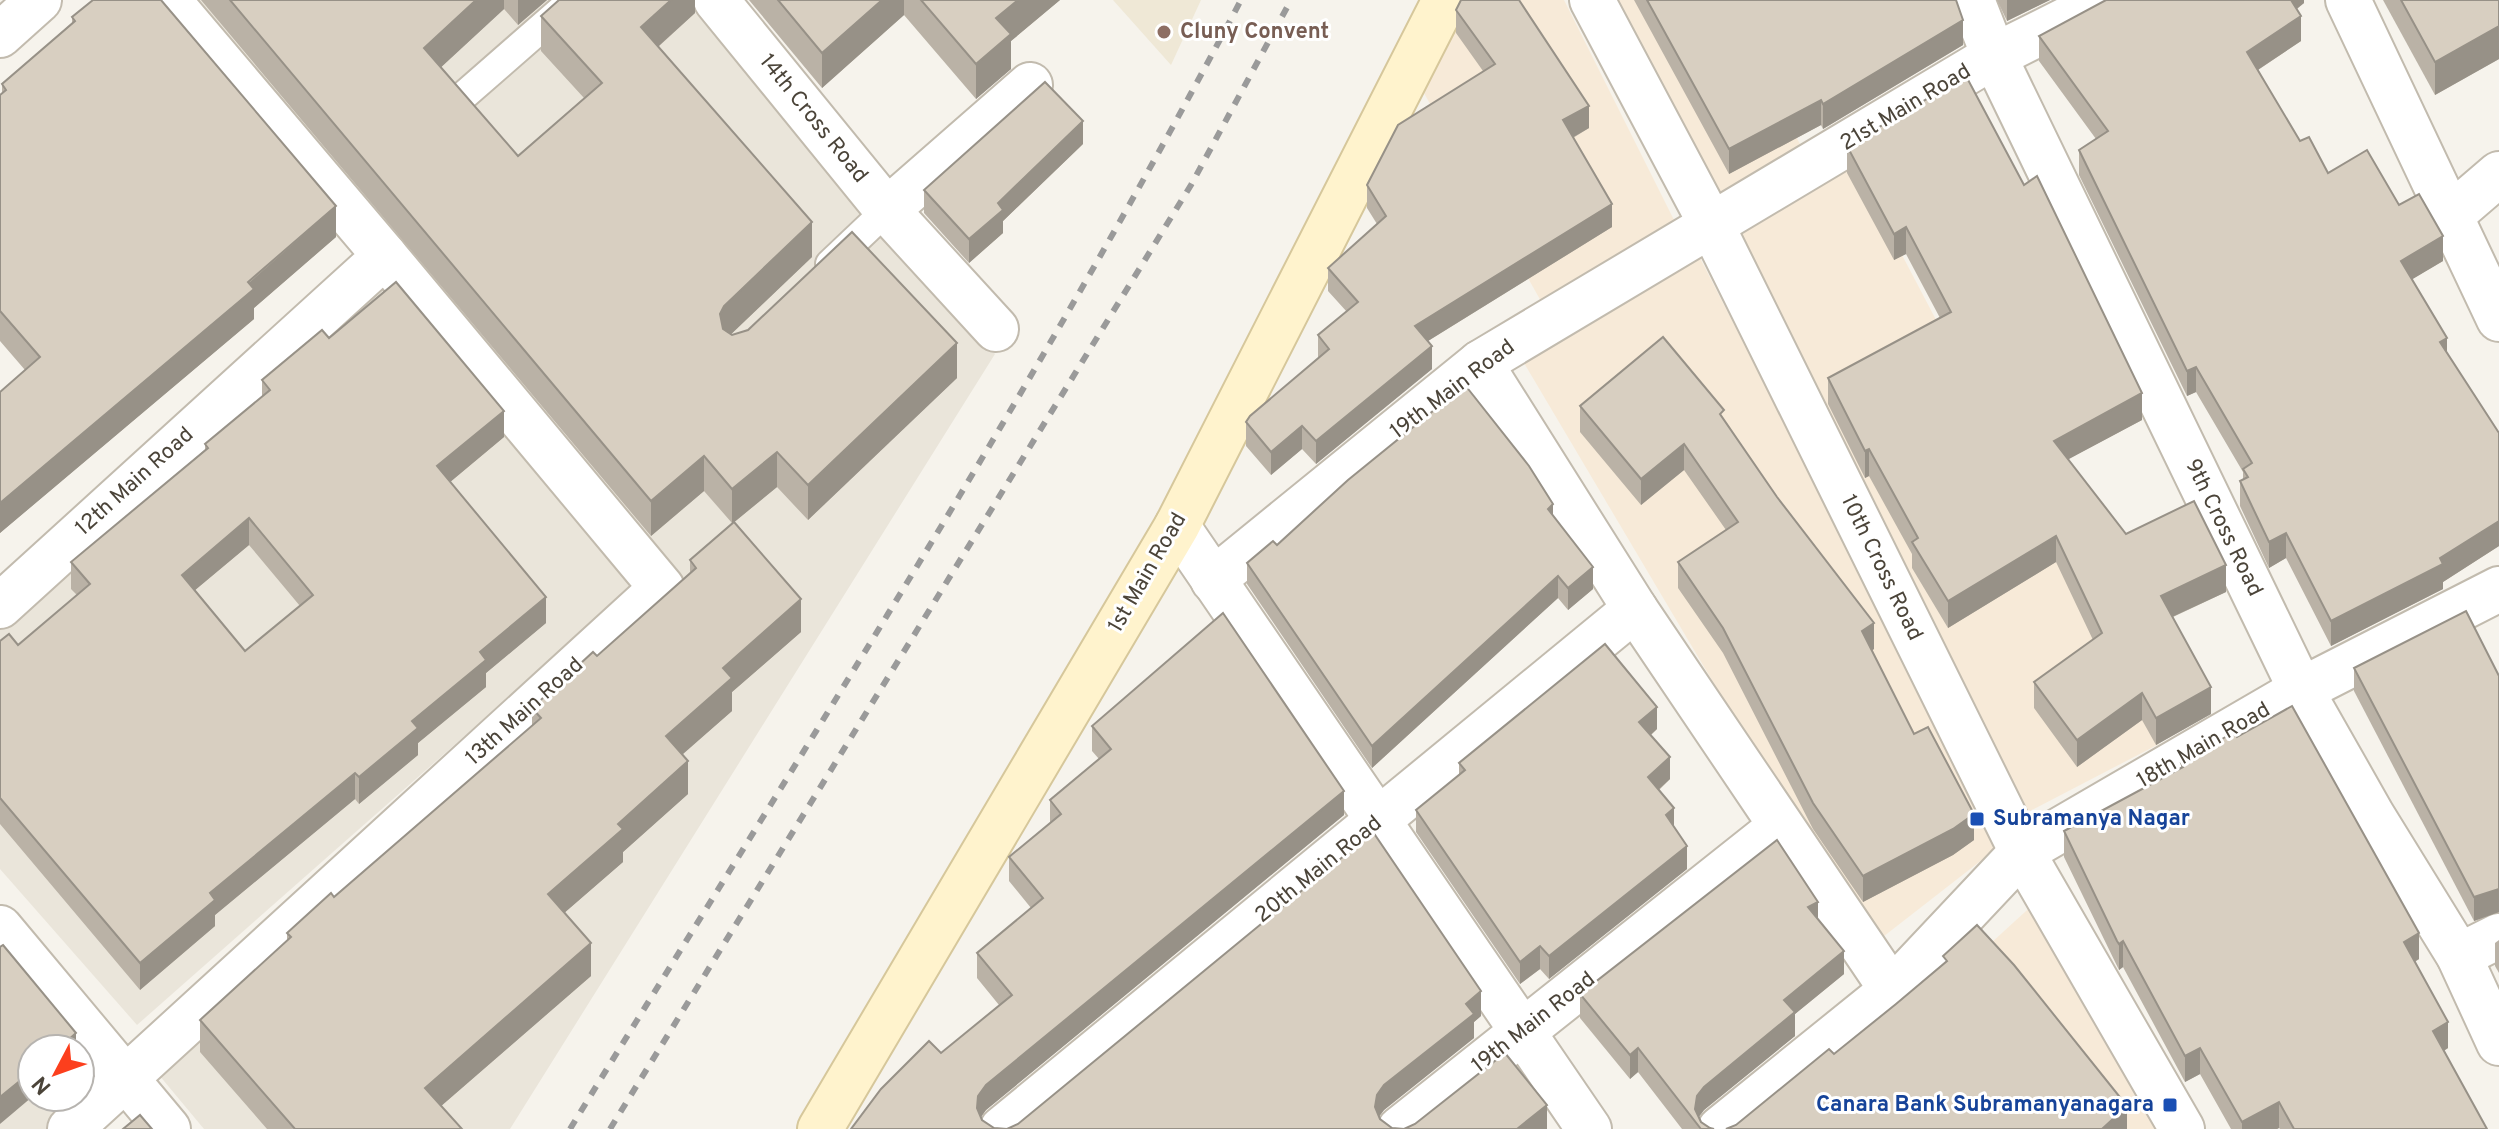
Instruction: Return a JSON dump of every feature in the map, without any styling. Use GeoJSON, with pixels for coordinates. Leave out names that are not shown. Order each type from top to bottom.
{"type":"FeatureCollection","features":[{"type":"Feature","properties":{"kind":"main road","name":"1st Main Road"},"geometry":{"type":"LineString","coordinates":[[820,1129],[1177,526],[1445,0]]}},
{"type":"Feature","properties":{"kind":"street"},"geometry":{"type":"LineString","coordinates":[[0,35],[39,0]]}},
{"type":"Feature","properties":{"kind":"street"},"geometry":{"type":"LineString","coordinates":[[168,0],[385,256]]}},
{"type":"Feature","properties":{"kind":"street","name":"14th Cross Road"},"geometry":{"type":"LineString","coordinates":[[716,0],[900,223],[996,329]]}},
{"type":"Feature","properties":{"kind":"street","name":"10th Cross Road"},"geometry":{"type":"LineString","coordinates":[[1592,0],[1711,224],[2022,852],[2182,1129]]}},
{"type":"Feature","properties":{"kind":"street","name":"9th Cross Road"},"geometry":{"type":"LineString","coordinates":[[1972,0],[1994,56],[2301,690],[2372,815],[2459,956],[2499,1043]]}},
{"type":"Feature","properties":{"kind":"street","name":"21st Main Road"},"geometry":{"type":"LineString","coordinates":[[1711,224],[1994,56],[2106,0]]}},
{"type":"Feature","properties":{"kind":"street"},"geometry":{"type":"LineString","coordinates":[[2348,0],[2499,319]]}},
{"type":"Feature","properties":{"kind":"street"},"geometry":{"type":"LineString","coordinates":[[900,223],[1030,85]]}},
{"type":"Feature","properties":{"kind":"street"},"geometry":{"type":"LineString","coordinates":[[2450,216],[2499,174]]}},
{"type":"Feature","properties":{"kind":"street","name":"19th Main Road"},"geometry":{"type":"LineString","coordinates":[[1213,580],[1480,363],[1711,224]]}},
{"type":"Feature","properties":{"kind":"street","name":"12th Main Road"},"geometry":{"type":"LineString","coordinates":[[0,606],[385,256]]}},
{"type":"Feature","properties":{"kind":"street","name":"13th Main Road"},"geometry":{"type":"LineString","coordinates":[[70,1129],[662,588],[385,256]]}},
{"type":"Feature","properties":{"kind":"street"},"geometry":{"type":"LineString","coordinates":[[1480,363],[1635,609],[1892,990]]}},
{"type":"Feature","properties":{"kind":"street"},"geometry":{"type":"LineString","coordinates":[[1177,526],[1589,1129]]}},
{"type":"Feature","properties":{"kind":"street","name":"18th Main Road"},"geometry":{"type":"LineString","coordinates":[[1720,1129],[1892,990],[2022,852],[2301,690],[2499,589]]}},
{"type":"Feature","properties":{"kind":"street","name":"20th Main Road"},"geometry":{"type":"LineString","coordinates":[[1002,1129],[1635,609]]}},
{"type":"Feature","properties":{"kind":"street","name":"19th Main Road"},"geometry":{"type":"LineString","coordinates":[[1400,1129],[1780,827]]}},
{"type":"Feature","properties":{"kind":"street"},"geometry":{"type":"LineString","coordinates":[[0,928],[168,1129]]}},
{"type":"Feature","properties":{"kind":"street"},"geometry":{"type":"LineString","coordinates":[[2459,956],[2499,936]]}},
{"type":"Feature","properties":{"kind":"lane"},"geometry":{"type":"LineString","coordinates":[[462,97],[573,0]]}},
{"type":"Feature","properties":{"kind":"lane"},"geometry":{"type":"LineString","coordinates":[[813,280],[900,223]]}},
{"type":"Feature","properties":{"kind":"shaded area"},"geometry":{"type":"Polygon","coordinates":[[[176,0],[684,0],[995,354],[510,1129],[204,1129],[154,1069],[681,593],[176,0]]]}},
{"type":"Feature","properties":{"kind":"shaded area","name":"Cluny Convent"},"geometry":{"type":"Polygon","coordinates":[[[1113,0],[1201,0],[1171,65],[1113,0]]]}},
{"type":"Feature","properties":{"kind":"shaded area"},"geometry":{"type":"Polygon","coordinates":[[[1470,0],[1564,0],[1676,224],[1542,303],[1420,86],[1470,0]]]}},
{"type":"Feature","properties":{"kind":"shaded area"},"geometry":{"type":"Polygon","coordinates":[[[1603,0],[1719,0],[1804,151],[1710,204],[1603,0]]]}},
{"type":"Feature","properties":{"kind":"shaded area"},"geometry":{"type":"Polygon","coordinates":[[[1851,158],[2159,744],[2026,813],[1718,227],[1851,158]]]}},
{"type":"Feature","properties":{"kind":"shaded area"},"geometry":{"type":"Polygon","coordinates":[[[1700,258],[2001,845],[1870,947],[1524,363],[1700,258]]]}},
{"type":"Feature","properties":{"kind":"shaded area"},"geometry":{"type":"Polygon","coordinates":[[[389,283],[647,575],[137,1025],[0,869],[0,626],[389,283]]]}},
{"type":"Feature","properties":{"kind":"shaded area"},"geometry":{"type":"Polygon","coordinates":[[[2037,901],[2159,1129],[1904,1129],[1886,1039],[2037,901]]]}},
{"type":"Feature","properties":{"kind":"shaded area"},"geometry":{"type":"Polygon","coordinates":[[[0,940],[79,1033],[16,1033],[16,1113],[70,1113],[51,1129],[0,1129],[0,940]]]}},
{"type":"Feature","properties":{"kind":"shaded area"},"geometry":{"type":"Polygon","coordinates":[[[96,1054],[114,1075],[96,1090],[96,1054]]]}},
{"type":"Feature","properties":{"kind":"building"},"geometry":{"type":"Polygon","coordinates":[[[93,0],[161,0],[336,206],[248,282],[254,289],[0,503],[0,392],[40,357],[0,311],[0,95],[6,90],[2,84],[75,21],[72,17],[93,0]]]}},
{"type":"Feature","properties":{"kind":"building"},"geometry":{"type":"Polygon","coordinates":[[[230,0],[476,0],[424,48],[518,156],[602,83],[541,16],[559,0],[671,0],[641,27],[812,222],[724,306],[720,314],[723,329],[732,335],[748,330],[852,232],[957,343],[808,485],[777,452],[732,489],[704,456],[651,501],[230,0]]]}},
{"type":"Feature","properties":{"kind":"building"},"geometry":{"type":"Polygon","coordinates":[[[778,0],[882,0],[822,53],[778,0]]]}},
{"type":"Feature","properties":{"kind":"building"},"geometry":{"type":"Polygon","coordinates":[[[921,0],[1018,0],[996,18],[1011,34],[976,64],[921,0]]]}},
{"type":"Feature","properties":{"kind":"building"},"geometry":{"type":"Polygon","coordinates":[[[1461,0],[1519,0],[1589,106],[1563,120],[1612,204],[1415,326],[1432,346],[1316,441],[1302,426],[1271,452],[1246,422],[1329,349],[1318,335],[1358,302],[1328,268],[1386,216],[1367,185],[1398,125],[1495,64],[1456,10],[1461,0]]]}},
{"type":"Feature","properties":{"kind":"building"},"geometry":{"type":"Polygon","coordinates":[[[1647,0],[1956,0],[1963,20],[1823,104],[1821,100],[1729,149],[1647,0]]]}},
{"type":"Feature","properties":{"kind":"building"},"geometry":{"type":"Polygon","coordinates":[[[2106,0],[2291,0],[2301,16],[2247,52],[2300,141],[2309,137],[2328,173],[2367,150],[2399,205],[2419,194],[2443,236],[2401,261],[2447,338],[2440,342],[2499,433],[2499,521],[2440,558],[2443,564],[2331,621],[2286,533],[2269,542],[2240,481],[2248,477],[2243,469],[2252,463],[2196,367],[2187,371],[2079,150],[2108,131],[2039,36],[2106,0]]]}},
{"type":"Feature","properties":{"kind":"building"},"geometry":{"type":"Polygon","coordinates":[[[2401,0],[2499,0],[2499,26],[2435,62],[2401,0]]]}},
{"type":"Feature","properties":{"kind":"building"},"geometry":{"type":"Polygon","coordinates":[[[1966,76],[2024,185],[2037,176],[2142,393],[2054,441],[2126,534],[2194,501],[2226,565],[2161,596],[2211,687],[2156,718],[2142,693],[2077,740],[2034,682],[2102,633],[2056,536],[1948,601],[1912,542],[1918,538],[1869,449],[1865,451],[1828,378],[1951,312],[1906,227],[1894,234],[1847,146],[1966,76]]]}},
{"type":"Feature","properties":{"kind":"building"},"geometry":{"type":"Polygon","coordinates":[[[1045,82],[1083,121],[998,203],[1003,210],[969,239],[924,190],[1045,82]]]}},
{"type":"Feature","properties":{"kind":"building"},"geometry":{"type":"Polygon","coordinates":[[[396,282],[504,411],[437,466],[546,597],[480,652],[486,660],[412,721],[418,728],[359,777],[355,773],[210,893],[215,900],[140,963],[0,798],[0,641],[9,634],[18,645],[90,584],[71,562],[208,448],[205,444],[270,390],[262,380],[322,330],[329,338],[396,282]],[[249,518],[182,575],[245,651],[313,595],[249,518]]]}},
{"type":"Feature","properties":{"kind":"building"},"geometry":{"type":"Polygon","coordinates":[[[1663,337],[1724,410],[1720,414],[1777,497],[1874,623],[1862,631],[1914,734],[1928,727],[1974,814],[1953,829],[1863,876],[1813,803],[1723,628],[1678,562],[1738,522],[1684,444],[1641,479],[1580,406],[1663,337]]]}},
{"type":"Feature","properties":{"kind":"building"},"geometry":{"type":"Polygon","coordinates":[[[1465,385],[1529,466],[1553,504],[1548,509],[1593,567],[1568,588],[1558,576],[1372,746],[1247,563],[1273,541],[1277,545],[1348,480],[1465,385]]]}},
{"type":"Feature","properties":{"kind":"building"},"geometry":{"type":"Polygon","coordinates":[[[734,522],[801,599],[723,668],[732,678],[666,736],[688,761],[618,824],[623,829],[548,894],[591,943],[425,1088],[462,1129],[295,1129],[200,1020],[291,937],[287,933],[331,893],[334,897],[541,718],[532,708],[593,652],[597,656],[696,568],[690,560],[734,522]]]}},
{"type":"Feature","properties":{"kind":"building"},"geometry":{"type":"Polygon","coordinates":[[[2466,611],[2499,676],[2499,889],[2474,897],[2354,668],[2466,611]]]}},
{"type":"Feature","properties":{"kind":"building"},"geometry":{"type":"Polygon","coordinates":[[[1223,613],[1344,791],[986,1085],[978,1096],[977,1108],[982,1120],[994,1128],[1007,1129],[851,1129],[881,1089],[929,1041],[941,1053],[1012,995],[977,953],[1043,898],[1009,857],[1061,814],[1050,800],[1111,749],[1092,726],[1223,613]]]}},
{"type":"Feature","properties":{"kind":"building"},"geometry":{"type":"Polygon","coordinates":[[[1605,644],[1657,707],[1639,722],[1670,757],[1648,777],[1674,808],[1666,815],[1687,846],[1549,956],[1540,946],[1520,962],[1416,810],[1465,770],[1459,763],[1605,644]]]}},
{"type":"Feature","properties":{"kind":"building"},"geometry":{"type":"Polygon","coordinates":[[[2292,706],[2419,933],[2404,942],[2448,1022],[2433,1031],[2487,1129],[2294,1129],[2279,1102],[2242,1122],[2200,1048],[2185,1056],[2123,941],[2119,944],[2117,941],[2064,831],[2183,767],[2181,763],[2234,732],[2237,737],[2292,706]]]}},
{"type":"Feature","properties":{"kind":"building"},"geometry":{"type":"Polygon","coordinates":[[[1373,832],[1481,991],[1466,1004],[1474,1014],[1384,1085],[1377,1095],[1375,1107],[1380,1119],[1392,1128],[1404,1129],[1007,1129],[1018,1124],[1373,832]]]}},
{"type":"Feature","properties":{"kind":"building"},"geometry":{"type":"Polygon","coordinates":[[[1777,840],[1818,902],[1808,907],[1844,951],[1784,1000],[1795,1012],[1704,1087],[1697,1096],[1695,1109],[1701,1122],[1714,1129],[1701,1129],[1638,1048],[1630,1055],[1580,994],[1777,840]]]}},
{"type":"Feature","properties":{"kind":"building"},"geometry":{"type":"Polygon","coordinates":[[[1977,925],[2014,965],[2127,1106],[2102,1129],[1726,1129],[1736,1125],[1829,1049],[1834,1054],[1896,1004],[1947,961],[1943,956],[1977,925]]]}},
{"type":"Feature","properties":{"kind":"building"},"geometry":{"type":"Polygon","coordinates":[[[3,945],[76,1033],[16,1033],[16,1084],[0,1097],[0,947],[3,945]]]}},
{"type":"Feature","properties":{"kind":"building"},"geometry":{"type":"Polygon","coordinates":[[[1505,1053],[1547,1105],[1517,1129],[1404,1129],[1415,1124],[1505,1053]]]}},
{"type":"Feature","properties":{"kind":"building"},"geometry":{"type":"Polygon","coordinates":[[[140,1115],[152,1129],[123,1129],[140,1115]]]}},
{"type":"Feature","properties":{"kind":"railway"},"geometry":{"type":"LineString","coordinates":[[570,1129],[999,429],[1163,144],[1241,0]]}},
{"type":"Feature","properties":{"kind":"railway"},"geometry":{"type":"LineString","coordinates":[[610,1129],[1191,185],[1291,0]]}},
{"type":"Feature","properties":{"kind":"place","name":"Cluny Convent"},"geometry":{"type":"Point","coordinates":[1164,32]}},
{"type":"Feature","properties":{"kind":"place","name":"Subramanya Nagar"},"geometry":{"type":"Point","coordinates":[1977,819]}},
{"type":"Feature","properties":{"kind":"place","name":"Canara Bank Subramanyanagara"},"geometry":{"type":"Point","coordinates":[2170,1105]}}]}
